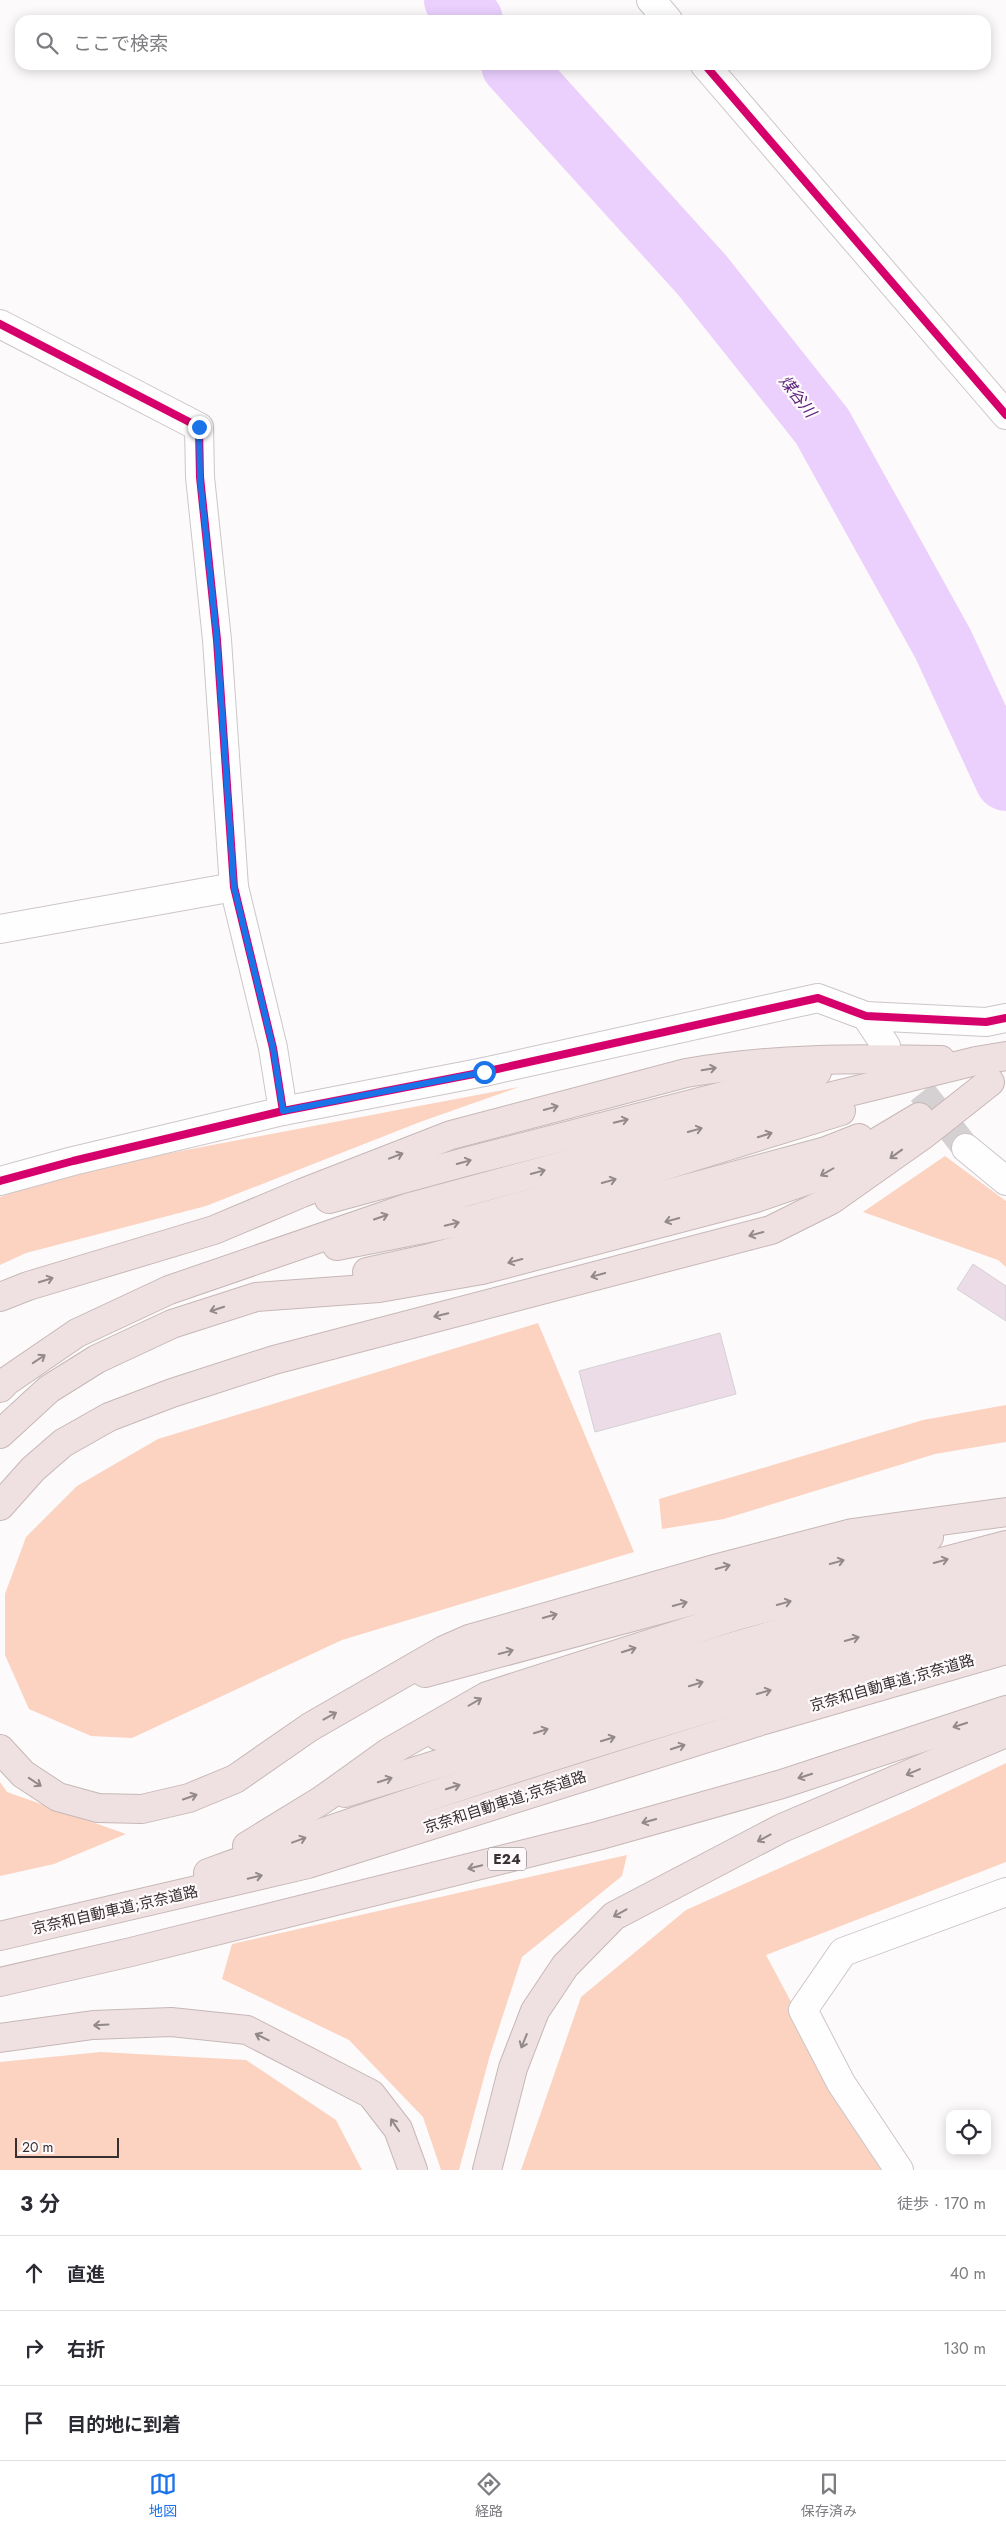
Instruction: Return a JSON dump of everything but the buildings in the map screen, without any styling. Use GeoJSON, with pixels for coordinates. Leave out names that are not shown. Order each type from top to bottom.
{"type":"FeatureCollection","features":[{"type":"Feature","properties":{"kind":"highway"},"geometry":{"type":"LineString","coordinates":[[0,1297],[28,1286],[214,1230],[302,1193],[451,1135],[686,1072],[723,1066],[880,1052],[991,1071]]}},
{"type":"Feature","properties":{"kind":"highway"},"geometry":{"type":"LineString","coordinates":[[0,1506],[33,1469],[63,1442],[109,1417],[172,1393],[274,1360],[770,1230],[831,1200],[922,1134],[1006,1056]]}},
{"type":"Feature","properties":{"kind":"highway"},"geometry":{"type":"LineString","coordinates":[[0,1434],[49,1389],[97,1359],[172,1324],[256,1296],[379,1288],[482,1270],[753,1199],[820,1176],[928,1112],[991,1071]]}},
{"type":"Feature","properties":{"kind":"highway"},"geometry":{"type":"LineString","coordinates":[[0,1388],[77,1333],[170,1290],[410,1207],[718,1124],[991,1071]]}},
{"type":"Feature","properties":{"kind":"highway"},"geometry":{"type":"LineString","coordinates":[[0,1749],[23,1774],[58,1797],[98,1808],[142,1809],[190,1798],[234,1778],[310,1727],[392,1682],[444,1650],[469,1639],[718,1568],[852,1533],[1006,1512]]}},
{"type":"Feature","properties":{"kind":"highway"},"geometry":{"type":"LineString","coordinates":[[392,1682],[1006,1516]]}},
{"type":"Feature","properties":{"kind":"highway"},"geometry":{"type":"LineString","coordinates":[[197,1876],[322,1800],[389,1752],[487,1696],[736,1616],[1006,1545]]}},
{"type":"Feature","properties":{"kind":"highway"},"geometry":{"type":"LineString","coordinates":[[389,1752],[742,1644],[1006,1570]]}},
{"type":"Feature","properties":{"kind":"highway"},"geometry":{"type":"LineString","coordinates":[[322,1800],[748,1668],[1006,1596]]}},
{"type":"Feature","properties":{"kind":"highway"},"geometry":{"type":"LineString","coordinates":[[54,1924],[450,1788],[756,1694],[1006,1622]]}},
{"type":"Feature","properties":{"kind":"highway","name":"京奈和自動車道;京奈道路"},"geometry":{"type":"LineString","coordinates":[[0,1936],[308,1864],[764,1720],[1006,1650]]}},
{"type":"Feature","properties":{"kind":"highway","name":"E24"},"geometry":{"type":"LineString","coordinates":[[0,1982],[131,1952],[597,1836],[782,1784],[1006,1710]]}},
{"type":"Feature","properties":{"kind":"highway"},"geometry":{"type":"LineString","coordinates":[[487,2170],[513,2068],[536,2011],[565,1966],[614,1916],[782,1828],[1006,1733]]}},
{"type":"Feature","properties":{"kind":"highway"},"geometry":{"type":"LineString","coordinates":[[0,2038],[93,2025],[171,2022],[247,2030],[371,2094],[398,2129],[413,2170]]}},
{"type":"Feature","properties":{"kind":"street"},"geometry":{"type":"LineString","coordinates":[[651,0],[664,15]]}},
{"type":"Feature","properties":{"kind":"street"},"geometry":{"type":"LineString","coordinates":[[709,70],[1006,414]]}},
{"type":"Feature","properties":{"kind":"street"},"geometry":{"type":"LineString","coordinates":[[0,324],[199,427],[200,478],[217,640],[234,887],[273,1048],[283,1111]]}},
{"type":"Feature","properties":{"kind":"street"},"geometry":{"type":"LineString","coordinates":[[0,929],[234,887]]}},
{"type":"Feature","properties":{"kind":"street"},"geometry":{"type":"LineString","coordinates":[[0,1181],[73,1161],[283,1111],[484,1072],[818,998],[866,1016],[986,1022],[1006,1018]]}},
{"type":"Feature","properties":{"kind":"street"},"geometry":{"type":"LineString","coordinates":[[866,1016],[880,1052]]}},
{"type":"Feature","properties":{"kind":"street"},"geometry":{"type":"LineString","coordinates":[[966,1148],[1006,1181]]}},
{"type":"Feature","properties":{"kind":"street"},"geometry":{"type":"LineString","coordinates":[[899,2170],[841,2083],[803,2010],[843,1952],[1006,1892]]}},
{"type":"Feature","properties":{"kind":"shaded area"},"geometry":{"type":"Polygon","coordinates":[[[519,1087],[420,1122],[206,1206],[26,1253],[0,1265],[0,1197],[75,1171],[519,1087]]]}},
{"type":"Feature","properties":{"kind":"shaded area"},"geometry":{"type":"Polygon","coordinates":[[[945,1156],[1006,1201],[1006,1267],[998,1260],[863,1212],[945,1156]]]}},
{"type":"Feature","properties":{"kind":"shaded area"},"geometry":{"type":"Polygon","coordinates":[[[538,1323],[634,1552],[342,1640],[132,1738],[91,1736],[29,1709],[5,1655],[5,1594],[26,1537],[77,1486],[158,1439],[538,1323]]]}},
{"type":"Feature","properties":{"kind":"shaded area"},"geometry":{"type":"Polygon","coordinates":[[[1006,1405],[1006,1442],[935,1454],[724,1519],[662,1529],[659,1499],[923,1420],[1006,1405]]]}},
{"type":"Feature","properties":{"kind":"shaded area"},"geometry":{"type":"Polygon","coordinates":[[[1006,1763],[1006,1862],[766,1955],[881,2170],[521,2170],[581,1997],[686,1910],[911,1809],[1006,1763]]]}},
{"type":"Feature","properties":{"kind":"shaded area"},"geometry":{"type":"Polygon","coordinates":[[[0,1782],[7,1792],[126,1834],[54,1864],[0,1876],[0,1782]]]}},
{"type":"Feature","properties":{"kind":"shaded area"},"geometry":{"type":"Polygon","coordinates":[[[627,1855],[622,1876],[522,1957],[490,2055],[459,2170],[441,2170],[423,2117],[349,2040],[222,1979],[232,1944],[627,1855]]]}},
{"type":"Feature","properties":{"kind":"shaded area"},"geometry":{"type":"Polygon","coordinates":[[[101,2052],[246,2060],[336,2120],[362,2170],[0,2170],[0,2062],[101,2052]]]}},
{"type":"Feature","properties":{"kind":"waterway","name":"煤谷川"},"geometry":{"type":"LineString","coordinates":[[455,0],[468,15]]}},
{"type":"Feature","properties":{"kind":"waterway","name":"煤谷川"},"geometry":{"type":"LineString","coordinates":[[517,70],[702,275],[822,426],[943,644],[1006,780]]}},
{"type":"Feature","properties":{"kind":"tunnel"},"geometry":{"type":"LineString","coordinates":[[896,1059],[966,1148]]}},
{"type":"Feature","properties":{"kind":"cycle path"},"geometry":{"type":"LineString","coordinates":[[709,70],[1006,415]]}},
{"type":"Feature","properties":{"kind":"cycle path"},"geometry":{"type":"LineString","coordinates":[[0,324],[199,427],[200,477],[217,640],[234,887],[273,1048],[283,1111]]}},
{"type":"Feature","properties":{"kind":"cycle path"},"geometry":{"type":"LineString","coordinates":[[0,1181],[73,1161],[283,1111],[484,1072],[818,998],[866,1016],[986,1022],[1006,1018]]}},
{"type":"Feature","properties":{"kind":"route"},"geometry":{"type":"LineString","coordinates":[[199,427],[200,478],[217,640],[234,887],[273,1048],[283,1111],[484,1072]]}}]}
